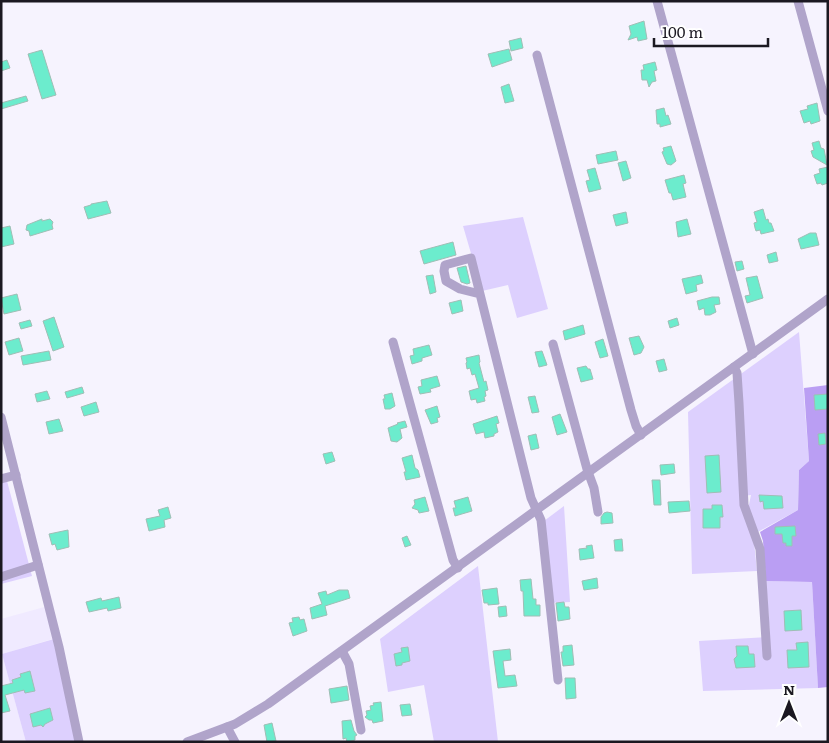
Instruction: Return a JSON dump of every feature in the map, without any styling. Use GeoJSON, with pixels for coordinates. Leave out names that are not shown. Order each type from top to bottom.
{"type":"FeatureCollection","features":[{"type":"Feature","properties":{"kind":"street"},"geometry":{"type":"LineString","coordinates":[[657,1],[752,354]]}},
{"type":"Feature","properties":{"kind":"street"},"geometry":{"type":"LineString","coordinates":[[798,1],[828,111]]}},
{"type":"Feature","properties":{"kind":"street"},"geometry":{"type":"LineString","coordinates":[[537,55],[631,410],[636,426],[641,434]]}},
{"type":"Feature","properties":{"kind":"street"},"geometry":{"type":"LineString","coordinates":[[480,294],[460,289],[446,281],[445,265],[470,258],[480,294],[531,498],[541,524],[558,680]]}},
{"type":"Feature","properties":{"kind":"street"},"geometry":{"type":"LineString","coordinates":[[187,742],[227,727],[264,707],[828,300]]}},
{"type":"Feature","properties":{"kind":"street"},"geometry":{"type":"LineString","coordinates":[[393,342],[453,560],[458,568]]}},
{"type":"Feature","properties":{"kind":"street"},"geometry":{"type":"LineString","coordinates":[[553,344],[588,473],[594,488],[598,512]]}},
{"type":"Feature","properties":{"kind":"street"},"geometry":{"type":"LineString","coordinates":[[734,368],[739,394],[744,505],[760,549],[767,656]]}},
{"type":"Feature","properties":{"kind":"street"},"geometry":{"type":"LineString","coordinates":[[1,417],[59,647],[80,742]]}},
{"type":"Feature","properties":{"kind":"street"},"geometry":{"type":"LineString","coordinates":[[1,479],[16,475]]}},
{"type":"Feature","properties":{"kind":"street"},"geometry":{"type":"LineString","coordinates":[[1,577],[38,565]]}},
{"type":"Feature","properties":{"kind":"street"},"geometry":{"type":"LineString","coordinates":[[342,651],[349,661],[361,730]]}},
{"type":"Feature","properties":{"kind":"street"},"geometry":{"type":"LineString","coordinates":[[227,727],[235,742]]}},
{"type":"Feature","properties":{"kind":"shaded area"},"geometry":{"type":"Polygon","coordinates":[[[523,217],[548,309],[517,318],[508,285],[482,291],[463,226],[523,217]]]}},
{"type":"Feature","properties":{"kind":"shaded area"},"geometry":{"type":"Polygon","coordinates":[[[799,332],[809,461],[799,470],[798,510],[756,533],[747,514],[751,495],[742,496],[754,542],[757,571],[692,574],[688,412],[799,332]]]}},
{"type":"Feature","properties":{"kind":"shaded area"},"geometry":{"type":"Polygon","coordinates":[[[828,385],[828,687],[818,688],[812,582],[766,581],[763,541],[760,532],[798,510],[799,470],[809,461],[804,388],[828,385]]]}},
{"type":"Feature","properties":{"kind":"shaded area"},"geometry":{"type":"Polygon","coordinates":[[[7,481],[32,576],[1,584],[1,483],[7,481]]]}},
{"type":"Feature","properties":{"kind":"shaded area"},"geometry":{"type":"Polygon","coordinates":[[[564,506],[570,602],[548,603],[540,524],[564,506]]]}},
{"type":"Feature","properties":{"kind":"shaded area"},"geometry":{"type":"Polygon","coordinates":[[[478,566],[498,742],[434,742],[424,685],[388,692],[380,639],[478,566]]]}},
{"type":"Feature","properties":{"kind":"shaded area"},"geometry":{"type":"Polygon","coordinates":[[[766,581],[812,582],[818,688],[703,691],[699,641],[770,637],[766,581]]]}},
{"type":"Feature","properties":{"kind":"shaded area"},"geometry":{"type":"Polygon","coordinates":[[[48,606],[56,638],[2,654],[26,742],[1,742],[1,619],[48,606]]]}},
{"type":"Feature","properties":{"kind":"shaded area"},"geometry":{"type":"Polygon","coordinates":[[[54,639],[82,742],[26,742],[2,654],[54,639]]]}},
{"type":"Feature","properties":{"kind":"building"},"geometry":{"type":"Polygon","coordinates":[[[644,21],[647,39],[638,41],[637,37],[628,40],[631,34],[629,26],[644,21]]]}},
{"type":"Feature","properties":{"kind":"building"},"geometry":{"type":"Polygon","coordinates":[[[521,38],[523,48],[511,51],[509,41],[521,38]]]}},
{"type":"Feature","properties":{"kind":"building"},"geometry":{"type":"Polygon","coordinates":[[[509,49],[512,60],[492,67],[488,54],[509,49]]]}},
{"type":"Feature","properties":{"kind":"building"},"geometry":{"type":"Polygon","coordinates":[[[42,50],[56,95],[42,99],[28,54],[42,50]]]}},
{"type":"Feature","properties":{"kind":"building"},"geometry":{"type":"Polygon","coordinates":[[[7,60],[10,68],[1,71],[1,62],[7,60]]]}},
{"type":"Feature","properties":{"kind":"building"},"geometry":{"type":"Polygon","coordinates":[[[655,62],[657,70],[654,71],[656,81],[652,82],[649,87],[647,80],[642,80],[641,70],[644,70],[643,65],[655,62]]]}},
{"type":"Feature","properties":{"kind":"building"},"geometry":{"type":"Polygon","coordinates":[[[509,84],[514,101],[505,103],[501,87],[509,84]]]}},
{"type":"Feature","properties":{"kind":"building"},"geometry":{"type":"Polygon","coordinates":[[[26,96],[28,101],[1,109],[1,103],[26,96]]]}},
{"type":"Feature","properties":{"kind":"building"},"geometry":{"type":"Polygon","coordinates":[[[817,103],[820,121],[811,124],[810,121],[804,123],[800,111],[808,109],[807,106],[817,103]]]}},
{"type":"Feature","properties":{"kind":"building"},"geometry":{"type":"Polygon","coordinates":[[[664,108],[671,124],[660,127],[660,124],[657,124],[656,110],[664,108]]]}},
{"type":"Feature","properties":{"kind":"building"},"geometry":{"type":"Polygon","coordinates":[[[819,141],[821,148],[824,149],[827,165],[813,157],[811,151],[814,150],[812,143],[819,141]]]}},
{"type":"Feature","properties":{"kind":"building"},"geometry":{"type":"Polygon","coordinates":[[[671,146],[676,161],[671,165],[667,164],[662,152],[664,151],[663,148],[671,146]]]}},
{"type":"Feature","properties":{"kind":"building"},"geometry":{"type":"Polygon","coordinates":[[[616,151],[618,160],[598,164],[596,155],[616,151]]]}},
{"type":"Feature","properties":{"kind":"building"},"geometry":{"type":"Polygon","coordinates":[[[626,161],[631,178],[623,181],[618,163],[626,161]]]}},
{"type":"Feature","properties":{"kind":"building"},"geometry":{"type":"Polygon","coordinates":[[[828,167],[828,183],[817,184],[814,175],[820,173],[819,169],[828,167]]]}},
{"type":"Feature","properties":{"kind":"building"},"geometry":{"type":"Polygon","coordinates":[[[595,168],[601,189],[589,192],[586,181],[590,180],[587,170],[595,168]]]}},
{"type":"Feature","properties":{"kind":"building"},"geometry":{"type":"Polygon","coordinates":[[[684,175],[686,183],[683,184],[686,197],[673,200],[665,180],[684,175]]]}},
{"type":"Feature","properties":{"kind":"building"},"geometry":{"type":"Polygon","coordinates":[[[107,201],[111,213],[88,219],[84,207],[107,201]]]}},
{"type":"Feature","properties":{"kind":"building"},"geometry":{"type":"Polygon","coordinates":[[[763,209],[766,220],[768,219],[769,223],[771,223],[774,231],[761,234],[760,230],[756,231],[755,228],[754,223],[757,222],[754,212],[763,209]]]}},
{"type":"Feature","properties":{"kind":"building"},"geometry":{"type":"Polygon","coordinates":[[[626,212],[628,223],[616,226],[613,215],[626,212]]]}},
{"type":"Feature","properties":{"kind":"building"},"geometry":{"type":"Polygon","coordinates":[[[42,219],[42,221],[50,219],[53,222],[53,229],[30,236],[29,231],[26,230],[27,225],[42,219]]]}},
{"type":"Feature","properties":{"kind":"building"},"geometry":{"type":"Polygon","coordinates":[[[687,219],[691,234],[678,237],[676,222],[687,219]]]}},
{"type":"Feature","properties":{"kind":"building"},"geometry":{"type":"Polygon","coordinates":[[[10,226],[14,244],[1,247],[1,228],[10,226]]]}},
{"type":"Feature","properties":{"kind":"building"},"geometry":{"type":"Polygon","coordinates":[[[810,233],[816,233],[819,245],[801,249],[798,239],[810,233]]]}},
{"type":"Feature","properties":{"kind":"building"},"geometry":{"type":"Polygon","coordinates":[[[453,242],[456,255],[424,264],[420,251],[453,242]]]}},
{"type":"Feature","properties":{"kind":"building"},"geometry":{"type":"Polygon","coordinates":[[[776,252],[778,261],[769,263],[767,255],[776,252]]]}},
{"type":"Feature","properties":{"kind":"building"},"geometry":{"type":"Polygon","coordinates":[[[742,261],[744,269],[737,271],[735,262],[742,261]]]}},
{"type":"Feature","properties":{"kind":"building"},"geometry":{"type":"Polygon","coordinates":[[[466,266],[470,283],[467,284],[461,282],[457,268],[466,266]]]}},
{"type":"Feature","properties":{"kind":"building"},"geometry":{"type":"Polygon","coordinates":[[[433,275],[436,292],[430,294],[426,276],[433,275]]]}},
{"type":"Feature","properties":{"kind":"building"},"geometry":{"type":"Polygon","coordinates":[[[701,275],[703,283],[696,285],[697,291],[686,294],[682,279],[701,275]]]}},
{"type":"Feature","properties":{"kind":"building"},"geometry":{"type":"Polygon","coordinates":[[[757,276],[763,298],[747,303],[745,296],[750,295],[746,278],[757,276]]]}},
{"type":"Feature","properties":{"kind":"building"},"geometry":{"type":"Polygon","coordinates":[[[17,294],[21,310],[4,314],[1,298],[17,294]]]}},
{"type":"Feature","properties":{"kind":"building"},"geometry":{"type":"Polygon","coordinates":[[[719,297],[720,304],[714,305],[716,312],[705,315],[704,308],[699,310],[697,301],[719,297]]]}},
{"type":"Feature","properties":{"kind":"building"},"geometry":{"type":"Polygon","coordinates":[[[461,300],[463,311],[452,314],[449,303],[461,300]]]}},
{"type":"Feature","properties":{"kind":"building"},"geometry":{"type":"Polygon","coordinates":[[[54,317],[64,347],[53,351],[43,321],[54,317]]]}},
{"type":"Feature","properties":{"kind":"building"},"geometry":{"type":"Polygon","coordinates":[[[677,318],[679,325],[670,328],[668,321],[677,318]]]}},
{"type":"Feature","properties":{"kind":"building"},"geometry":{"type":"Polygon","coordinates":[[[30,320],[32,326],[21,329],[19,323],[30,320]]]}},
{"type":"Feature","properties":{"kind":"building"},"geometry":{"type":"Polygon","coordinates":[[[583,325],[585,334],[565,340],[563,331],[583,325]]]}},
{"type":"Feature","properties":{"kind":"building"},"geometry":{"type":"Polygon","coordinates":[[[639,336],[644,347],[641,353],[634,355],[629,338],[639,336]]]}},
{"type":"Feature","properties":{"kind":"building"},"geometry":{"type":"Polygon","coordinates":[[[19,338],[23,351],[9,355],[5,342],[19,338]]]}},
{"type":"Feature","properties":{"kind":"building"},"geometry":{"type":"Polygon","coordinates":[[[603,339],[608,356],[600,358],[595,342],[603,339]]]}},
{"type":"Feature","properties":{"kind":"building"},"geometry":{"type":"Polygon","coordinates":[[[429,345],[432,355],[412,364],[410,356],[414,355],[413,349],[429,345]]]}},
{"type":"Feature","properties":{"kind":"building"},"geometry":{"type":"Polygon","coordinates":[[[49,351],[51,360],[23,365],[21,356],[49,351]]]}},
{"type":"Feature","properties":{"kind":"building"},"geometry":{"type":"Polygon","coordinates":[[[542,351],[547,365],[539,367],[535,352],[542,351]]]}},
{"type":"Feature","properties":{"kind":"building"},"geometry":{"type":"Polygon","coordinates":[[[479,355],[479,363],[488,390],[485,391],[485,401],[477,403],[476,399],[471,400],[469,391],[479,388],[475,374],[472,375],[470,368],[467,369],[466,358],[479,355]]]}},
{"type":"Feature","properties":{"kind":"building"},"geometry":{"type":"Polygon","coordinates":[[[664,359],[667,370],[659,372],[656,361],[664,359]]]}},
{"type":"Feature","properties":{"kind":"building"},"geometry":{"type":"Polygon","coordinates":[[[586,366],[590,369],[593,379],[581,382],[577,368],[586,366]]]}},
{"type":"Feature","properties":{"kind":"building"},"geometry":{"type":"Polygon","coordinates":[[[437,376],[440,386],[430,389],[431,392],[420,394],[418,387],[422,386],[421,380],[437,376]]]}},
{"type":"Feature","properties":{"kind":"building"},"geometry":{"type":"Polygon","coordinates":[[[82,387],[84,393],[67,398],[65,392],[82,387]]]}},
{"type":"Feature","properties":{"kind":"building"},"geometry":{"type":"Polygon","coordinates":[[[47,391],[50,399],[37,402],[35,394],[47,391]]]}},
{"type":"Feature","properties":{"kind":"building"},"geometry":{"type":"Polygon","coordinates":[[[392,393],[395,406],[385,409],[384,395],[392,393]]]}},
{"type":"Feature","properties":{"kind":"building"},"geometry":{"type":"Polygon","coordinates":[[[828,394],[828,409],[815,410],[814,395],[828,394]]]}},
{"type":"Feature","properties":{"kind":"building"},"geometry":{"type":"Polygon","coordinates":[[[535,396],[539,412],[532,413],[528,397],[535,396]]]}},
{"type":"Feature","properties":{"kind":"building"},"geometry":{"type":"Polygon","coordinates":[[[96,402],[99,412],[84,416],[81,407],[96,402]]]}},
{"type":"Feature","properties":{"kind":"building"},"geometry":{"type":"Polygon","coordinates":[[[437,406],[440,417],[437,418],[438,422],[431,424],[425,410],[437,406]]]}},
{"type":"Feature","properties":{"kind":"building"},"geometry":{"type":"Polygon","coordinates":[[[560,414],[567,432],[557,435],[552,417],[560,414]]]}},
{"type":"Feature","properties":{"kind":"building"},"geometry":{"type":"Polygon","coordinates":[[[497,416],[499,423],[496,424],[498,432],[494,436],[485,438],[484,432],[476,434],[473,424],[497,416]]]}},
{"type":"Feature","properties":{"kind":"building"},"geometry":{"type":"Polygon","coordinates":[[[59,419],[63,431],[49,434],[46,422],[59,419]]]}},
{"type":"Feature","properties":{"kind":"building"},"geometry":{"type":"Polygon","coordinates":[[[405,421],[407,427],[400,429],[402,438],[397,442],[391,441],[388,428],[405,421]]]}},
{"type":"Feature","properties":{"kind":"building"},"geometry":{"type":"Polygon","coordinates":[[[825,433],[826,444],[819,445],[818,434],[825,433]]]}},
{"type":"Feature","properties":{"kind":"building"},"geometry":{"type":"Polygon","coordinates":[[[536,434],[539,448],[531,450],[528,436],[536,434]]]}},
{"type":"Feature","properties":{"kind":"building"},"geometry":{"type":"Polygon","coordinates":[[[332,452],[335,461],[326,464],[323,454],[332,452]]]}},
{"type":"Feature","properties":{"kind":"building"},"geometry":{"type":"Polygon","coordinates":[[[412,455],[415,468],[418,470],[420,477],[406,480],[402,458],[412,455]]]}},
{"type":"Feature","properties":{"kind":"building"},"geometry":{"type":"Polygon","coordinates":[[[719,455],[721,492],[707,493],[705,456],[719,455]]]}},
{"type":"Feature","properties":{"kind":"building"},"geometry":{"type":"Polygon","coordinates":[[[674,464],[675,473],[661,475],[660,465],[674,464]]]}},
{"type":"Feature","properties":{"kind":"building"},"geometry":{"type":"Polygon","coordinates":[[[652,480],[660,480],[661,505],[654,505],[652,480]]]}},
{"type":"Feature","properties":{"kind":"building"},"geometry":{"type":"Polygon","coordinates":[[[759,495],[782,496],[783,508],[764,509],[763,501],[760,502],[759,495]]]}},
{"type":"Feature","properties":{"kind":"building"},"geometry":{"type":"Polygon","coordinates":[[[425,497],[429,511],[419,513],[418,510],[412,508],[415,504],[414,500],[425,497]]]}},
{"type":"Feature","properties":{"kind":"building"},"geometry":{"type":"Polygon","coordinates":[[[468,497],[472,511],[455,516],[453,508],[456,508],[454,501],[468,497]]]}},
{"type":"Feature","properties":{"kind":"building"},"geometry":{"type":"Polygon","coordinates":[[[689,501],[690,511],[669,513],[668,502],[689,501]]]}},
{"type":"Feature","properties":{"kind":"building"},"geometry":{"type":"Polygon","coordinates":[[[712,505],[722,505],[723,517],[720,517],[720,528],[703,528],[703,509],[712,509],[712,505]]]}},
{"type":"Feature","properties":{"kind":"building"},"geometry":{"type":"Polygon","coordinates":[[[168,507],[171,518],[164,520],[165,527],[149,531],[146,519],[160,516],[158,510],[168,507]]]}},
{"type":"Feature","properties":{"kind":"building"},"geometry":{"type":"Polygon","coordinates":[[[607,512],[612,513],[613,523],[601,524],[601,517],[607,512]]]}},
{"type":"Feature","properties":{"kind":"building"},"geometry":{"type":"Polygon","coordinates":[[[795,526],[796,536],[792,536],[792,546],[786,546],[786,543],[783,543],[782,534],[775,534],[775,527],[795,526]]]}},
{"type":"Feature","properties":{"kind":"building"},"geometry":{"type":"Polygon","coordinates":[[[68,530],[69,547],[57,550],[55,544],[52,545],[49,534],[68,530]]]}},
{"type":"Feature","properties":{"kind":"building"},"geometry":{"type":"Polygon","coordinates":[[[407,536],[411,545],[405,547],[402,538],[407,536]]]}},
{"type":"Feature","properties":{"kind":"building"},"geometry":{"type":"Polygon","coordinates":[[[622,539],[623,551],[615,551],[614,540],[622,539]]]}},
{"type":"Feature","properties":{"kind":"building"},"geometry":{"type":"Polygon","coordinates":[[[592,545],[594,558],[580,560],[579,549],[592,545]]]}},
{"type":"Feature","properties":{"kind":"building"},"geometry":{"type":"Polygon","coordinates":[[[597,578],[598,588],[584,590],[582,581],[597,578]]]}},
{"type":"Feature","properties":{"kind":"building"},"geometry":{"type":"Polygon","coordinates":[[[531,579],[533,599],[536,599],[536,605],[540,605],[540,616],[524,616],[523,591],[521,591],[520,580],[531,579]]]}},
{"type":"Feature","properties":{"kind":"building"},"geometry":{"type":"Polygon","coordinates":[[[497,588],[499,604],[488,605],[488,603],[484,603],[482,590],[497,588]]]}},
{"type":"Feature","properties":{"kind":"building"},"geometry":{"type":"Polygon","coordinates":[[[339,590],[348,590],[350,598],[325,606],[327,615],[312,619],[310,608],[322,604],[318,593],[326,591],[327,595],[339,590]]]}},
{"type":"Feature","properties":{"kind":"building"},"geometry":{"type":"Polygon","coordinates":[[[119,597],[121,608],[108,611],[107,608],[89,612],[86,602],[101,598],[102,601],[119,597]]]}},
{"type":"Feature","properties":{"kind":"building"},"geometry":{"type":"Polygon","coordinates":[[[564,602],[565,607],[569,607],[570,619],[558,621],[556,603],[564,602]]]}},
{"type":"Feature","properties":{"kind":"building"},"geometry":{"type":"Polygon","coordinates":[[[506,606],[507,616],[499,617],[498,607],[506,606]]]}},
{"type":"Feature","properties":{"kind":"building"},"geometry":{"type":"Polygon","coordinates":[[[801,610],[802,630],[785,631],[784,611],[801,610]]]}},
{"type":"Feature","properties":{"kind":"building"},"geometry":{"type":"Polygon","coordinates":[[[299,617],[300,620],[304,619],[307,631],[293,636],[289,623],[293,622],[292,618],[299,617]]]}},
{"type":"Feature","properties":{"kind":"building"},"geometry":{"type":"Polygon","coordinates":[[[808,642],[809,667],[788,668],[787,650],[797,650],[796,643],[808,642]]]}},
{"type":"Feature","properties":{"kind":"building"},"geometry":{"type":"Polygon","coordinates":[[[572,645],[574,665],[563,666],[561,652],[563,652],[563,646],[572,645]]]}},
{"type":"Feature","properties":{"kind":"building"},"geometry":{"type":"Polygon","coordinates":[[[736,646],[748,646],[749,654],[754,654],[755,667],[736,668],[734,659],[737,656],[736,646]]]}},
{"type":"Feature","properties":{"kind":"building"},"geometry":{"type":"Polygon","coordinates":[[[408,647],[410,661],[396,666],[394,654],[402,652],[401,648],[408,647]]]}},
{"type":"Feature","properties":{"kind":"building"},"geometry":{"type":"Polygon","coordinates":[[[510,649],[511,660],[503,661],[505,676],[515,675],[517,686],[498,688],[493,651],[510,649]]]}},
{"type":"Feature","properties":{"kind":"building"},"geometry":{"type":"Polygon","coordinates":[[[30,671],[35,691],[25,693],[24,690],[5,695],[10,711],[1,713],[1,686],[13,683],[12,680],[21,677],[20,674],[30,671]]]}},
{"type":"Feature","properties":{"kind":"building"},"geometry":{"type":"Polygon","coordinates":[[[565,678],[575,678],[576,698],[566,699],[565,678]]]}},
{"type":"Feature","properties":{"kind":"building"},"geometry":{"type":"Polygon","coordinates":[[[347,686],[349,700],[331,703],[329,689],[347,686]]]}},
{"type":"Feature","properties":{"kind":"building"},"geometry":{"type":"Polygon","coordinates":[[[381,702],[383,721],[373,723],[372,720],[365,717],[367,715],[366,711],[371,710],[370,706],[374,705],[373,703],[381,702]]]}},
{"type":"Feature","properties":{"kind":"building"},"geometry":{"type":"Polygon","coordinates":[[[410,704],[412,715],[402,716],[400,705],[410,704]]]}},
{"type":"Feature","properties":{"kind":"building"},"geometry":{"type":"Polygon","coordinates":[[[50,708],[53,720],[43,727],[41,725],[33,727],[30,714],[50,708]]]}},
{"type":"Feature","properties":{"kind":"building"},"geometry":{"type":"Polygon","coordinates":[[[351,720],[357,735],[355,740],[347,742],[346,738],[343,739],[342,721],[351,720]]]}},
{"type":"Feature","properties":{"kind":"building"},"geometry":{"type":"Polygon","coordinates":[[[272,723],[276,741],[267,742],[264,725],[272,723]]]}}]}
